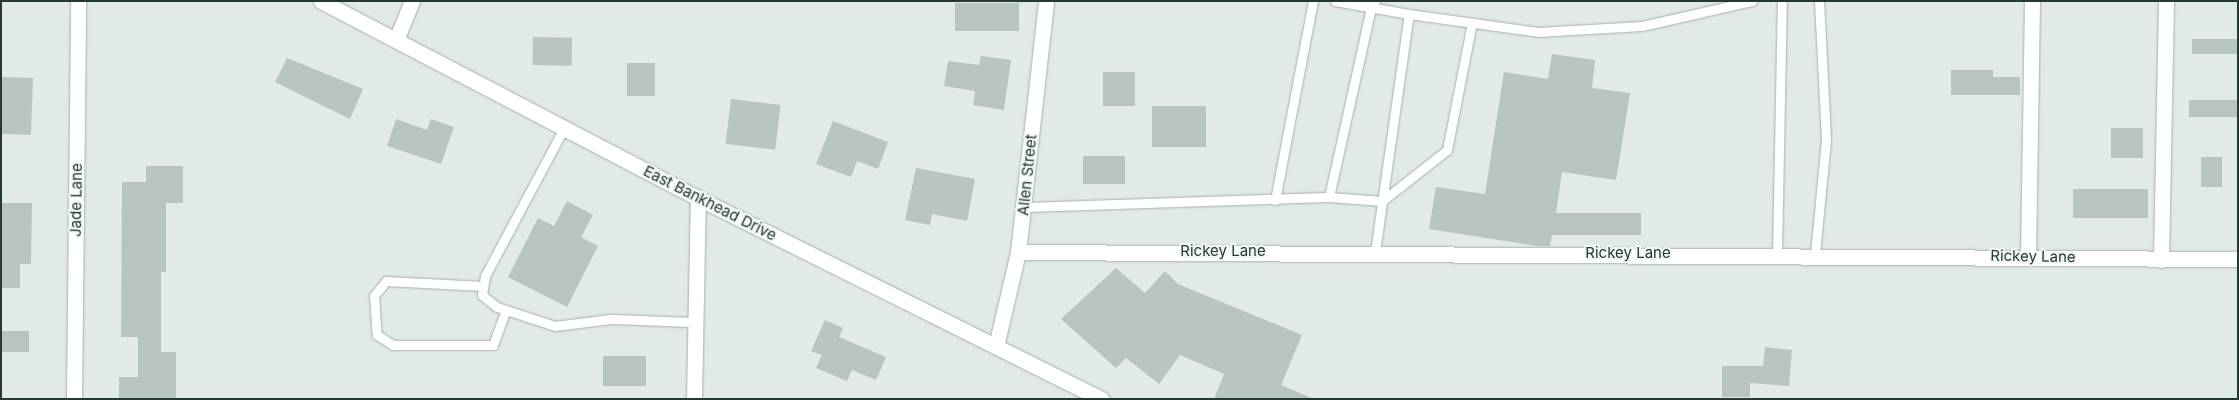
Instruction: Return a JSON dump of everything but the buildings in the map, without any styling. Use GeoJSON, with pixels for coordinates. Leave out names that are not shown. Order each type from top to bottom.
{"type":"FeatureCollection","features":[{"type":"Feature","properties":{"kind":"street","name":"Jade Lane"},"geometry":{"type":"LineString","coordinates":[[74,399],[78,1]]}},
{"type":"Feature","properties":{"kind":"street","name":"East Bankhead Drive"},"geometry":{"type":"LineString","coordinates":[[321,1],[698,198],[1102,399]]}},
{"type":"Feature","properties":{"kind":"street"},"geometry":{"type":"LineString","coordinates":[[396,40],[412,1]]}},
{"type":"Feature","properties":{"kind":"street","name":"Allen Street"},"geometry":{"type":"LineString","coordinates":[[996,346],[1018,252],[1046,1]]}},
{"type":"Feature","properties":{"kind":"street"},"geometry":{"type":"LineString","coordinates":[[2028,256],[2032,1]]}},
{"type":"Feature","properties":{"kind":"street"},"geometry":{"type":"LineString","coordinates":[[2161,260],[2166,1]]}},
{"type":"Feature","properties":{"kind":"street"},"geometry":{"type":"LineString","coordinates":[[694,399],[694,322],[698,198]]}},
{"type":"Feature","properties":{"kind":"street","name":"Rickey Lane"},"geometry":{"type":"LineString","coordinates":[[1018,252],[1816,254],[2028,256],[2161,260],[2238,259]]}},
{"type":"Feature","properties":{"kind":"lane"},"geometry":{"type":"LineString","coordinates":[[1275,200],[1313,1]]}},
{"type":"Feature","properties":{"kind":"lane"},"geometry":{"type":"LineString","coordinates":[[1335,1],[1372,4],[1408,14],[1538,32],[1642,26],[1752,1]]}},
{"type":"Feature","properties":{"kind":"lane"},"geometry":{"type":"LineString","coordinates":[[1777,254],[1782,1]]}},
{"type":"Feature","properties":{"kind":"lane"},"geometry":{"type":"LineString","coordinates":[[1816,254],[1826,139],[1819,1]]}},
{"type":"Feature","properties":{"kind":"lane"},"geometry":{"type":"LineString","coordinates":[[1329,197],[1372,4]]}},
{"type":"Feature","properties":{"kind":"lane"},"geometry":{"type":"LineString","coordinates":[[1375,252],[1408,14]]}},
{"type":"Feature","properties":{"kind":"lane"},"geometry":{"type":"LineString","coordinates":[[1023,207],[1329,197],[1382,201],[1447,150],[1472,23]]}},
{"type":"Feature","properties":{"kind":"lane"},"geometry":{"type":"LineString","coordinates":[[564,128],[483,286],[482,295],[506,310],[555,326],[611,319],[694,322]]}},
{"type":"Feature","properties":{"kind":"lane"},"geometry":{"type":"LineString","coordinates":[[483,286],[386,281],[374,296],[377,336],[392,345],[493,345],[506,310]]}}]}
